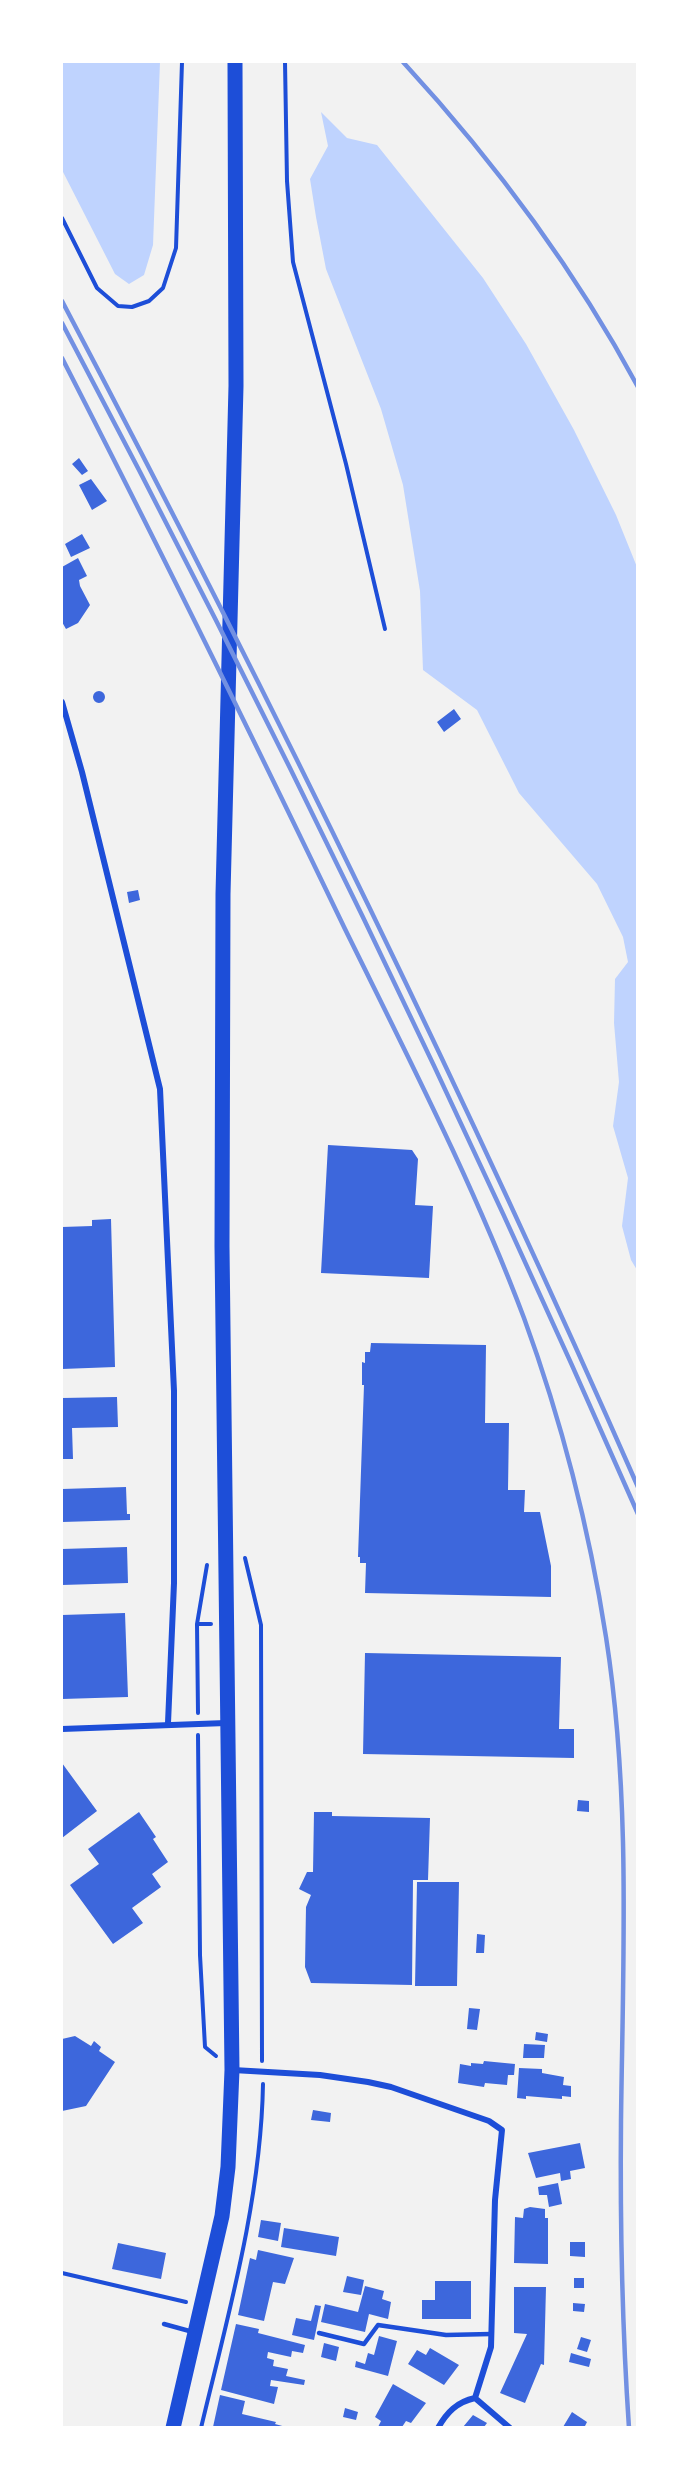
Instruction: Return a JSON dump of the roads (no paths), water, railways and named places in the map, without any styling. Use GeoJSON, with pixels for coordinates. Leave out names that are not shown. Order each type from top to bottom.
{"type":"FeatureCollection","features":[{"type":"Feature","properties":{"kind":"main road"},"geometry":{"type":"LineString","coordinates":[[173,2427],[222,2216],[228,2167],[232,2070],[222,1258],[223,894],[234,523],[235,62]]}},
{"type":"Feature","properties":{"kind":"street"},"geometry":{"type":"LineString","coordinates":[[62,702],[82,772],[160,1089],[174,1391],[174,1583],[168,1723]]}},
{"type":"Feature","properties":{"kind":"street"},"geometry":{"type":"LineString","coordinates":[[62,1729],[228,1722]]}},
{"type":"Feature","properties":{"kind":"street"},"geometry":{"type":"LineString","coordinates":[[232,2070],[320,2075],[391,2087],[489,2121],[502,2130],[495,2200],[491,2334],[488,2362],[475,2398]]}},
{"type":"Feature","properties":{"kind":"street"},"geometry":{"type":"LineString","coordinates":[[438,2427],[445,2416],[461,2401],[475,2398]]}},
{"type":"Feature","properties":{"kind":"street"},"geometry":{"type":"LineString","coordinates":[[475,2398],[510,2427]]}},
{"type":"Feature","properties":{"kind":"lane"},"geometry":{"type":"LineString","coordinates":[[164,2324],[195,2332]]}},
{"type":"Feature","properties":{"kind":"lane"},"geometry":{"type":"LineString","coordinates":[[319,2333],[364,2344],[378,2325],[446,2335],[491,2334]]}},
{"type":"Feature","properties":{"kind":"water"},"geometry":{"type":"Polygon","coordinates":[[[62,62],[160,62],[153,245],[144,275],[129,284],[115,274],[62,170],[62,62]]]}},
{"type":"Feature","properties":{"kind":"water"},"geometry":{"type":"Polygon","coordinates":[[[321,112],[347,138],[377,145],[483,278],[526,344],[574,430],[616,515],[637,567],[637,1270],[631,1260],[622,1226],[628,1178],[613,1126],[619,1082],[614,1023],[615,979],[628,962],[623,937],[597,884],[519,793],[477,710],[423,670],[420,591],[403,485],[381,409],[326,269],[316,217],[310,179],[328,146],[321,112]]]}},
{"type":"Feature","properties":{"kind":"railway"},"geometry":{"type":"LineString","coordinates":[[403,62],[469,138],[531,217],[587,300],[638,387]]}},
{"type":"Feature","properties":{"kind":"railway"},"geometry":{"type":"LineString","coordinates":[[62,301],[214,594],[360,889],[502,1187],[638,1487]]}},
{"type":"Feature","properties":{"kind":"railway"},"geometry":{"type":"LineString","coordinates":[[62,323],[214,616],[361,913],[502,1212],[638,1514]]}},
{"type":"Feature","properties":{"kind":"railway"},"geometry":{"type":"LineString","coordinates":[[62,358],[241,714],[462,1170],[524,1318],[538,1357],[573,1476],[606,1637],[619,1757],[624,1878],[621,2236],[629,2428]]}}]}
